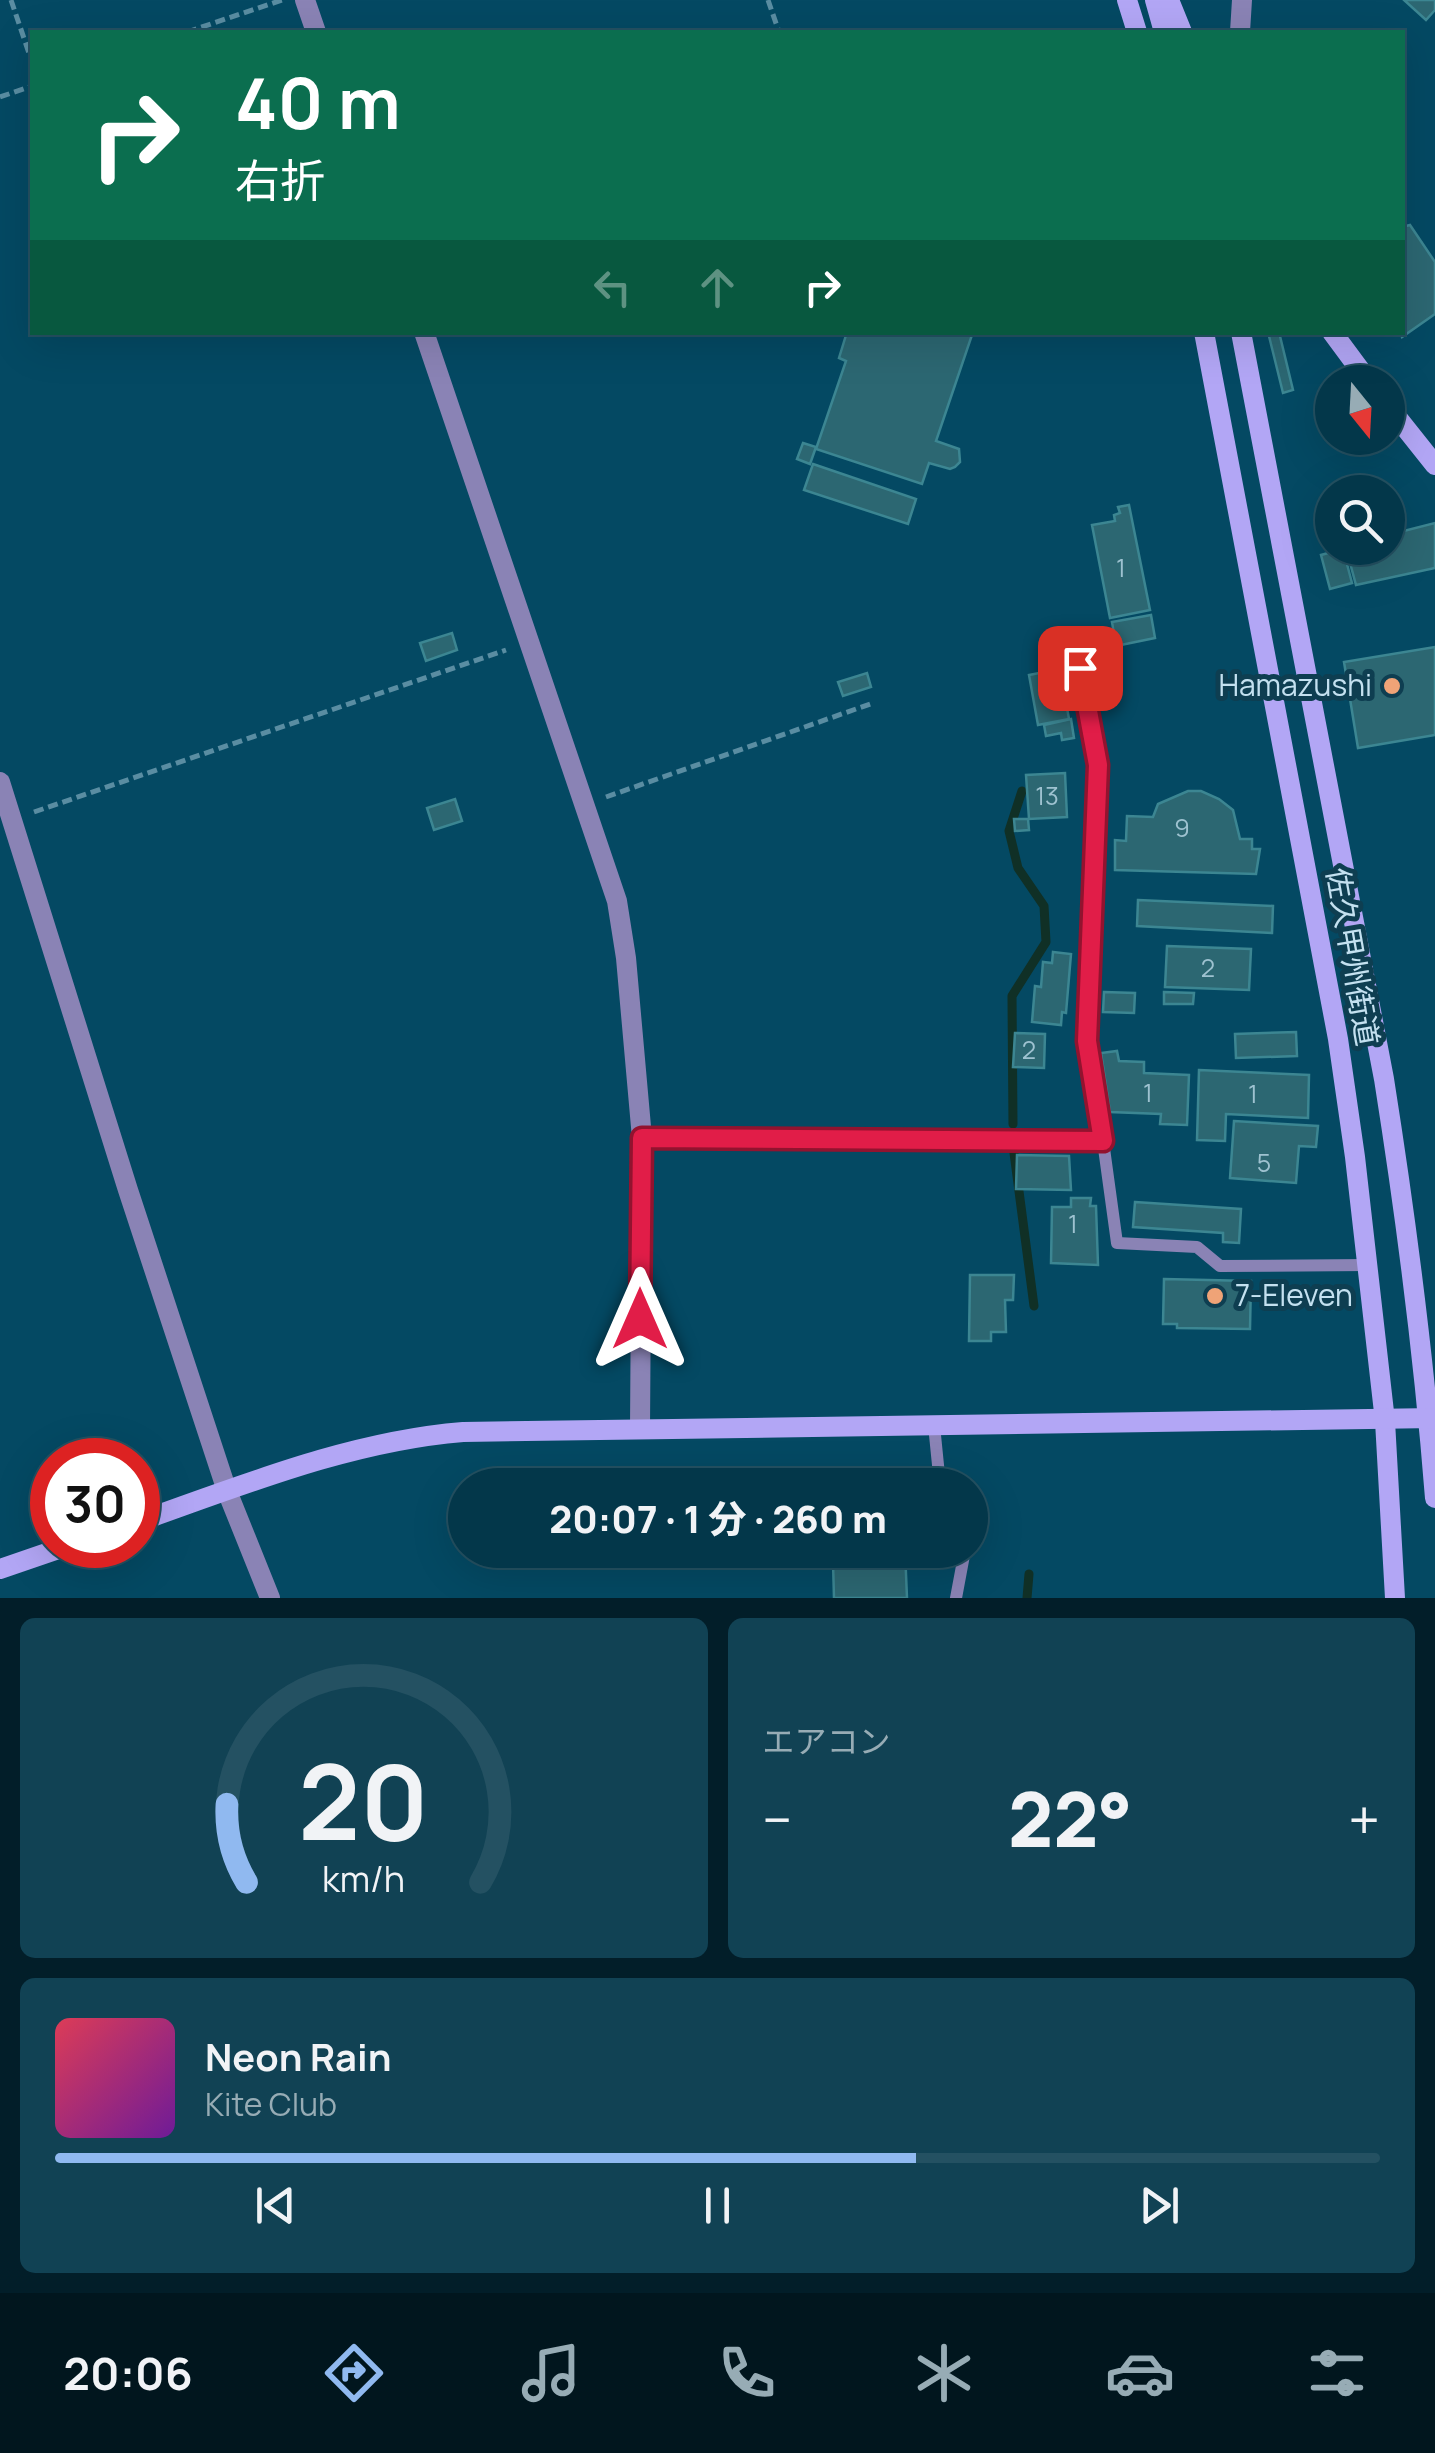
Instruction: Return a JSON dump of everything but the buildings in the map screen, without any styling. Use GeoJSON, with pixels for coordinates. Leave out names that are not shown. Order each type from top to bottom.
{"type":"FeatureCollection","features":[{"type":"Feature","properties":{"kind":"main road"},"geometry":{"type":"LineString","coordinates":[[1127,0],[1135,30]]}},
{"type":"Feature","properties":{"kind":"main road"},"geometry":{"type":"LineString","coordinates":[[1155,0],[1163,30]]}},
{"type":"Feature","properties":{"kind":"main road"},"geometry":{"type":"LineString","coordinates":[[1169,0],[1181,30]]}},
{"type":"Feature","properties":{"kind":"main road","name":"佐久甲州街道"},"geometry":{"type":"LineString","coordinates":[[1205,335],[1338,1039],[1385,1421],[1394,1598]]}},
{"type":"Feature","properties":{"kind":"main road","name":"佐久甲州街道"},"geometry":{"type":"LineString","coordinates":[[1241,335],[1384,1079],[1432,1418],[1435,1498]]}},
{"type":"Feature","properties":{"kind":"main road"},"geometry":{"type":"LineString","coordinates":[[1334,335],[1356,365]]}},
{"type":"Feature","properties":{"kind":"main road"},"geometry":{"type":"LineString","coordinates":[[1405,428],[1435,466]]}},
{"type":"Feature","properties":{"kind":"main road"},"geometry":{"type":"LineString","coordinates":[[160,1514],[367,1446],[418,1436],[640,1428],[1432,1418]]}},
{"type":"Feature","properties":{"kind":"main road"},"geometry":{"type":"LineString","coordinates":[[0,1569],[30,1559]]}},
{"type":"Feature","properties":{"kind":"street"},"geometry":{"type":"LineString","coordinates":[[305,0],[315,30]]}},
{"type":"Feature","properties":{"kind":"street"},"geometry":{"type":"LineString","coordinates":[[1240,30],[1242,0]]}},
{"type":"Feature","properties":{"kind":"street"},"geometry":{"type":"LineString","coordinates":[[425,335],[609,872],[623,939],[642,1138],[640,1428]]}},
{"type":"Feature","properties":{"kind":"street"},"geometry":{"type":"LineString","coordinates":[[0,782],[227,1491],[270,1598]]}},
{"type":"Feature","properties":{"kind":"lane"},"geometry":{"type":"LineString","coordinates":[[1080,668],[1098,765],[1087,1041],[1117,1243],[1197,1247],[1220,1266],[1368,1265]]}},
{"type":"Feature","properties":{"kind":"lane"},"geometry":{"type":"LineString","coordinates":[[642,1138],[1103,1141]]}},
{"type":"Feature","properties":{"kind":"lane"},"geometry":{"type":"LineString","coordinates":[[934,1424],[938,1468]]}},
{"type":"Feature","properties":{"kind":"lane"},"geometry":{"type":"LineString","coordinates":[[956,1598],[962,1568]]}},
{"type":"Feature","properties":{"kind":"path"},"geometry":{"type":"LineString","coordinates":[[11,0],[30,56]]}},
{"type":"Feature","properties":{"kind":"path"},"geometry":{"type":"LineString","coordinates":[[193,30],[282,0]]}},
{"type":"Feature","properties":{"kind":"path"},"geometry":{"type":"LineString","coordinates":[[768,0],[778,30]]}},
{"type":"Feature","properties":{"kind":"path"},"geometry":{"type":"LineString","coordinates":[[0,97],[30,87]]}},
{"type":"Feature","properties":{"kind":"path"},"geometry":{"type":"LineString","coordinates":[[13,820],[528,643]]}},
{"type":"Feature","properties":{"kind":"path"},"geometry":{"type":"LineString","coordinates":[[584,804],[872,702]]}},
{"type":"Feature","properties":{"kind":"waterway"},"geometry":{"type":"LineString","coordinates":[[1013,1124],[1012,996],[1046,942],[1044,906],[1018,868],[1009,831],[1022,791]]}},
{"type":"Feature","properties":{"kind":"waterway"},"geometry":{"type":"LineString","coordinates":[[1014,1153],[1034,1306]]}},
{"type":"Feature","properties":{"kind":"waterway"},"geometry":{"type":"LineString","coordinates":[[1027,1598],[1029,1574]]}},
{"type":"Feature","properties":{"kind":"place","name":"Hamazushi"},"geometry":{"type":"Point","coordinates":[1392,686]}},
{"type":"Feature","properties":{"kind":"place","name":"7-Eleven"},"geometry":{"type":"Point","coordinates":[1215,1296]}},
{"type":"Feature","properties":{"kind":"route"},"geometry":{"type":"LineString","coordinates":[[640,1319],[642,1138],[1103,1141],[1087,1041],[1098,765],[1080,668]]}}]}
